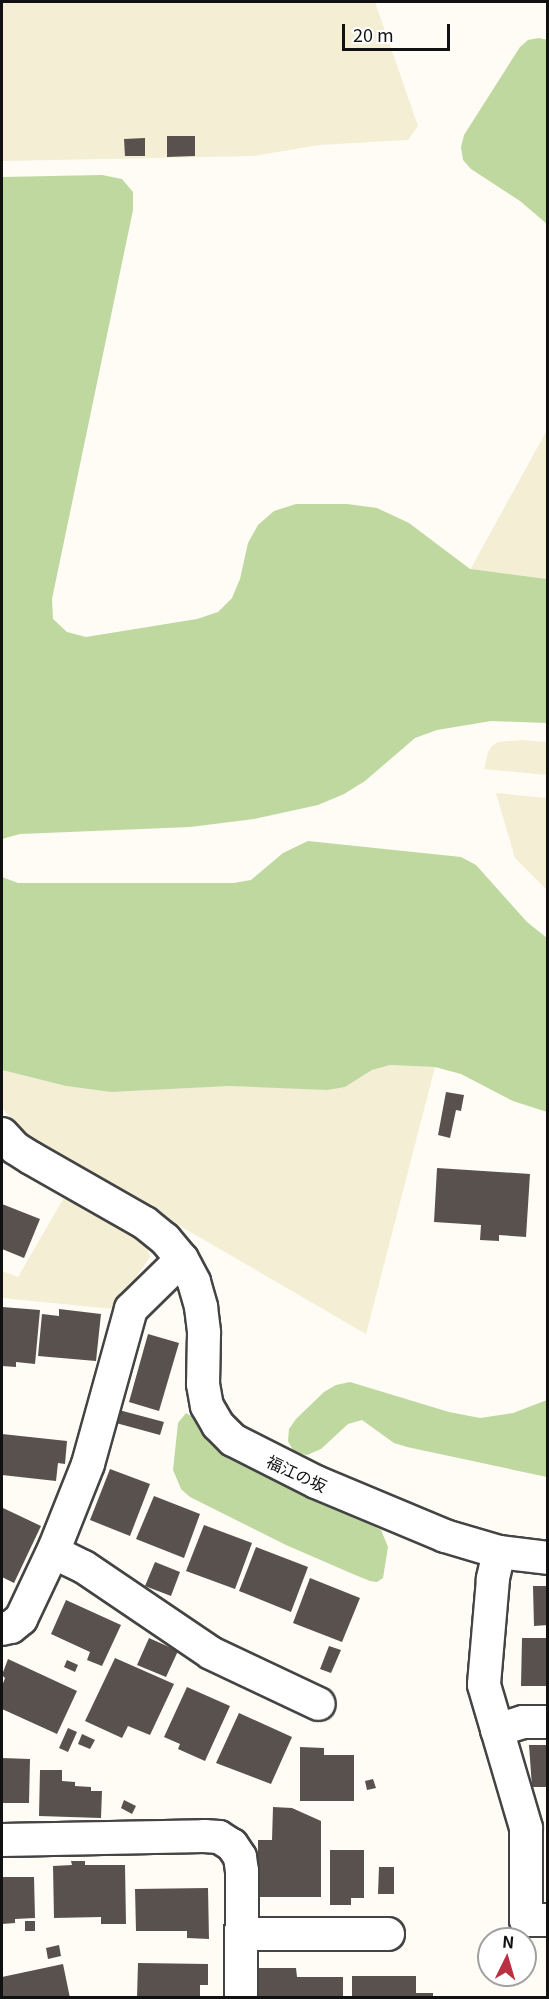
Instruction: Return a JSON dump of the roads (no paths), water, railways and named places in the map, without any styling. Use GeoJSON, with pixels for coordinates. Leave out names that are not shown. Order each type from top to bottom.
{"type":"FeatureCollection","features":[{"type":"Feature","properties":{"kind":"street","name":"福江の坂"},"geometry":{"type":"LineString","coordinates":[[2,1134],[15,1148],[31,1158],[145,1223],[165,1239],[182,1259],[194,1282],[201,1307],[204,1333],[203,1384],[207,1406],[218,1425],[233,1440],[380,1510],[445,1536],[499,1552],[548,1558]]}},
{"type":"Feature","properties":{"kind":"street"},"geometry":{"type":"LineString","coordinates":[[2,1629],[11,1627],[21,1618],[53,1552],[88,1464],[131,1309],[182,1259]]}},
{"type":"Feature","properties":{"kind":"street"},"geometry":{"type":"LineString","coordinates":[[53,1552],[84,1567],[211,1653],[319,1704]]}},
{"type":"Feature","properties":{"kind":"street"},"geometry":{"type":"LineString","coordinates":[[499,1552],[493,1579],[484,1685],[526,1828],[526,1920],[548,1920]]}},
{"type":"Feature","properties":{"kind":"street"},"geometry":{"type":"LineString","coordinates":[[497,1730],[523,1722],[548,1722]]}},
{"type":"Feature","properties":{"kind":"street"},"geometry":{"type":"LineString","coordinates":[[2,1840],[219,1837],[232,1845],[240,1857],[241,1998]]}},
{"type":"Feature","properties":{"kind":"street"},"geometry":{"type":"LineString","coordinates":[[241,1934],[388,1934]]}}]}
